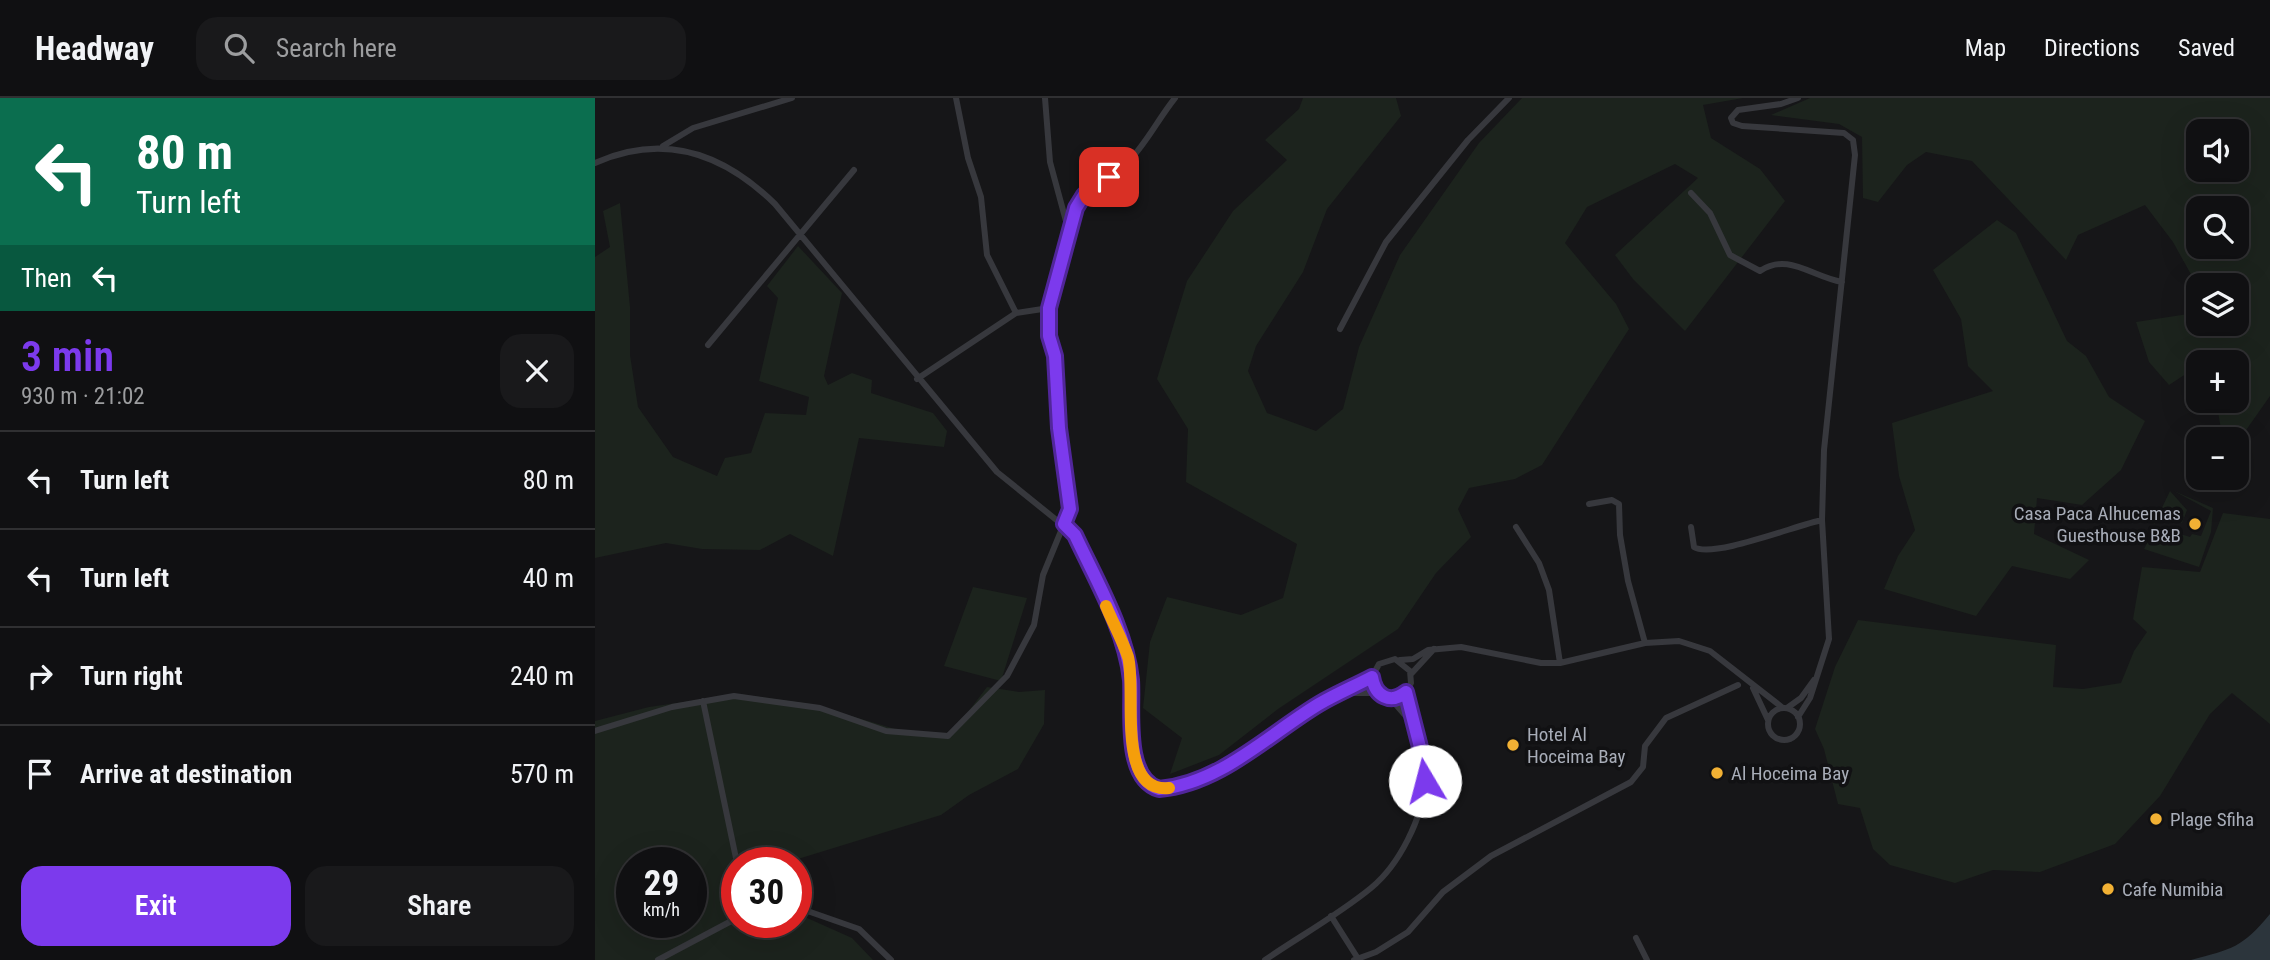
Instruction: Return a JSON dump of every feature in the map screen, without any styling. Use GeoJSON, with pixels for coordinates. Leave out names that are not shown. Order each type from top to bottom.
{"type":"FeatureCollection","features":[{"type":"Feature","properties":{"kind":"street"},"geometry":{"type":"LineString","coordinates":[[663,146],[693,128],[792,98]]}},
{"type":"Feature","properties":{"kind":"street"},"geometry":{"type":"LineString","coordinates":[[955,98],[968,158],[981,197],[986,255],[1016,313]]}},
{"type":"Feature","properties":{"kind":"street"},"geometry":{"type":"LineString","coordinates":[[1045,98],[1050,162],[1070,236]]}},
{"type":"Feature","properties":{"kind":"street"},"geometry":{"type":"LineString","coordinates":[[595,732],[672,707],[734,696],[820,708],[886,730],[948,736],[1007,676],[1034,625],[1043,575],[1070,509],[1058,418],[1055,356],[1049,336],[1049,308],[1076,208],[1084,195],[1126,164],[1175,98]]}},
{"type":"Feature","properties":{"kind":"street"},"geometry":{"type":"LineString","coordinates":[[1340,329],[1385,242],[1468,140],[1509,98]]}},
{"type":"Feature","properties":{"kind":"street"},"geometry":{"type":"LineString","coordinates":[[1753,687],[1768,720],[1771,734],[1786,740],[1798,732],[1798,717],[1810,698],[1819,672],[1830,624],[1822,520],[1824,450],[1842,282],[1845,227],[1855,155],[1853,140],[1844,133],[1742,126],[1732,120],[1731,115],[1738,110],[1780,104],[1798,98]]}},
{"type":"Feature","properties":{"kind":"street"},"geometry":{"type":"LineString","coordinates":[[595,163],[633,149],[663,146],[692,153],[736,171],[775,204],[917,379],[997,472],[1075,535],[1128,657],[1133,744],[1141,776],[1154,787],[1182,785],[1228,764],[1339,693],[1372,677],[1381,662],[1413,659],[1434,649],[1472,647],[1541,663],[1560,663],[1645,643],[1679,641],[1710,651],[1753,687],[1798,717]]}},
{"type":"Feature","properties":{"kind":"street"},"geometry":{"type":"LineString","coordinates":[[708,345],[854,170]]}},
{"type":"Feature","properties":{"kind":"street"},"geometry":{"type":"LineString","coordinates":[[1691,193],[1710,214],[1730,255],[1752,269],[1760,271],[1776,262],[1788,263],[1822,278],[1842,282]]}},
{"type":"Feature","properties":{"kind":"street"},"geometry":{"type":"LineString","coordinates":[[917,379],[1016,313],[1049,308]]}},
{"type":"Feature","properties":{"kind":"street"},"geometry":{"type":"LineString","coordinates":[[1589,504],[1612,500],[1619,504],[1622,547],[1645,643]]}},
{"type":"Feature","properties":{"kind":"street"},"geometry":{"type":"LineString","coordinates":[[1691,527],[1694,547],[1703,550],[1742,544],[1822,520]]}},
{"type":"Feature","properties":{"kind":"street"},"geometry":{"type":"LineString","coordinates":[[1516,527],[1539,564],[1549,590],[1560,663]]}},
{"type":"Feature","properties":{"kind":"street"},"geometry":{"type":"LineString","coordinates":[[1265,960],[1373,887],[1400,853],[1418,813],[1425,781],[1422,755],[1406,692],[1411,674],[1434,649]]}},
{"type":"Feature","properties":{"kind":"street"},"geometry":{"type":"LineString","coordinates":[[1398,660],[1408,667],[1411,674]]}},
{"type":"Feature","properties":{"kind":"street"},"geometry":{"type":"LineString","coordinates":[[1768,720],[1773,712],[1801,698],[1819,672]]}},
{"type":"Feature","properties":{"kind":"street"},"geometry":{"type":"LineString","coordinates":[[1372,677],[1379,694]]}},
{"type":"Feature","properties":{"kind":"street"},"geometry":{"type":"LineString","coordinates":[[1331,916],[1356,959],[1376,952],[1408,932],[1443,892],[1491,856],[1631,782],[1643,767],[1645,746],[1666,718],[1738,685]]}},
{"type":"Feature","properties":{"kind":"street"},"geometry":{"type":"LineString","coordinates":[[1390,698],[1406,692]]}},
{"type":"Feature","properties":{"kind":"street"},"geometry":{"type":"LineString","coordinates":[[1339,693],[1379,694],[1390,698],[1412,723]]}},
{"type":"Feature","properties":{"kind":"street"},"geometry":{"type":"LineString","coordinates":[[703,701],[734,847]]}},
{"type":"Feature","properties":{"kind":"street"},"geometry":{"type":"LineString","coordinates":[[812,913],[859,929],[891,960]]}},
{"type":"Feature","properties":{"kind":"street"},"geometry":{"type":"LineString","coordinates":[[658,960],[721,927]]}},
{"type":"Feature","properties":{"kind":"street"},"geometry":{"type":"LineString","coordinates":[[1636,938],[1647,960]]}},
{"type":"Feature","properties":{"kind":"shaded area"},"geometry":{"type":"Polygon","coordinates":[[[1303,98],[1396,98],[1401,116],[1327,209],[1303,272],[1256,346],[1248,371],[1267,413],[1316,431],[1343,409],[1359,347],[1400,255],[1479,143],[1522,98],[1743,98],[1703,105],[1711,138],[1760,169],[1785,201],[1685,331],[1633,279],[1615,255],[1698,178],[1675,164],[1587,207],[1565,243],[1616,304],[1629,329],[1542,465],[1515,479],[1469,488],[1458,509],[1471,537],[1436,573],[1398,629],[1278,709],[1219,755],[1170,774],[1182,738],[1143,708],[1150,642],[1167,597],[1241,615],[1283,598],[1297,544],[1186,482],[1188,429],[1157,379],[1187,281],[1233,211],[1287,160],[1265,140],[1299,109],[1303,98]]]}},
{"type":"Feature","properties":{"kind":"shaded area"},"geometry":{"type":"Polygon","coordinates":[[[1810,98],[2270,98],[2270,396],[2248,427],[2221,427],[2218,413],[2249,413],[2249,350],[2186,350],[2186,374],[2169,385],[2149,362],[2136,322],[2186,314],[2186,336],[2249,336],[2249,273],[2190,273],[2173,242],[2145,205],[2078,235],[2066,260],[1972,161],[1926,152],[1907,165],[1878,202],[1863,198],[1862,137],[1839,124],[1771,115],[1810,98]]]}},
{"type":"Feature","properties":{"kind":"shaded area"},"geometry":{"type":"Polygon","coordinates":[[[620,203],[630,307],[630,355],[638,407],[673,457],[717,476],[725,458],[751,453],[765,413],[806,415],[809,397],[759,381],[778,298],[767,286],[798,246],[842,293],[824,376],[828,385],[852,373],[872,380],[871,393],[933,413],[947,431],[944,447],[859,438],[833,556],[790,534],[760,550],[702,549],[666,543],[595,558],[595,257],[610,247],[603,211],[620,203]]]}},
{"type":"Feature","properties":{"kind":"shaded area"},"geometry":{"type":"Polygon","coordinates":[[[1997,220],[2016,233],[2067,341],[2086,356],[2109,397],[2145,421],[2121,470],[2082,505],[2037,498],[2034,534],[2089,560],[2070,579],[2012,566],[1976,616],[1884,589],[1898,556],[1915,530],[1899,476],[1892,423],[1993,391],[1968,366],[1961,319],[1933,270],[1997,220]]]}},
{"type":"Feature","properties":{"kind":"shaded area"},"geometry":{"type":"Polygon","coordinates":[[[2170,491],[2187,510],[2182,523],[2159,515],[2155,524],[2138,515],[2139,508],[2160,512],[2170,491]]]}},
{"type":"Feature","properties":{"kind":"shaded area"},"geometry":{"type":"Polygon","coordinates":[[[2174,491],[2213,508],[2211,532],[2199,567],[2144,549],[2156,526],[2190,537],[2192,534],[2201,536],[2211,511],[2174,491]]]}},
{"type":"Feature","properties":{"kind":"shaded area"},"geometry":{"type":"Polygon","coordinates":[[[2223,513],[2270,519],[2270,724],[2232,693],[2210,714],[2160,796],[2115,844],[2040,872],[1993,870],[1955,883],[1890,865],[1873,849],[1860,808],[1838,804],[1824,749],[1815,729],[1835,667],[1858,620],[2056,645],[2053,687],[2083,689],[2121,683],[2134,651],[2147,632],[2133,619],[2142,567],[2200,572],[2223,513]]]}},
{"type":"Feature","properties":{"kind":"shaded area"},"geometry":{"type":"Polygon","coordinates":[[[973,587],[1027,598],[1001,681],[944,666],[973,587]]]}},
{"type":"Feature","properties":{"kind":"shaded area"},"geometry":{"type":"Polygon","coordinates":[[[987,687],[1019,692],[1045,690],[1044,724],[1018,769],[969,795],[941,815],[812,855],[812,847],[721,847],[721,938],[812,938],[812,920],[852,938],[873,960],[595,960],[595,721],[649,707],[739,694],[811,704],[895,729],[949,737],[987,687]]]}},
{"type":"Feature","properties":{"kind":"shaded area"},"geometry":{"type":"Polygon","coordinates":[[[2270,914],[2270,960],[2191,960],[2217,953],[2244,941],[2270,914]]]}},
{"type":"Feature","properties":{"kind":"slow traffic"},"geometry":{"type":"LineString","coordinates":[[1106,606],[1128,657],[1133,744],[1141,776],[1154,787],[1169,788]]}},
{"type":"Feature","properties":{"kind":"place","name":"Casa Paca Alhucemas Guesthouse B&B"},"geometry":{"type":"Point","coordinates":[2195,524]}},
{"type":"Feature","properties":{"kind":"place","name":"Hotel Al Hoceima Bay"},"geometry":{"type":"Point","coordinates":[1513,745]}},
{"type":"Feature","properties":{"kind":"place","name":"Al Hoceima Bay"},"geometry":{"type":"Point","coordinates":[1717,773]}},
{"type":"Feature","properties":{"kind":"place","name":"Plage Sfiha"},"geometry":{"type":"Point","coordinates":[2156,819]}},
{"type":"Feature","properties":{"kind":"place","name":"Cafe Numibia"},"geometry":{"type":"Point","coordinates":[2108,889]}},
{"type":"Feature","properties":{"kind":"route"},"geometry":{"type":"LineString","coordinates":[[1109,177],[1084,195],[1076,208],[1049,308],[1049,336],[1055,356],[1056,398],[1070,509],[1064,524],[1075,535],[1128,657],[1133,744],[1141,776],[1148,784],[1159,789],[1194,781],[1228,764],[1320,704],[1372,677],[1375,689],[1384,697],[1396,698],[1406,692],[1422,755],[1425,781]]}}]}
